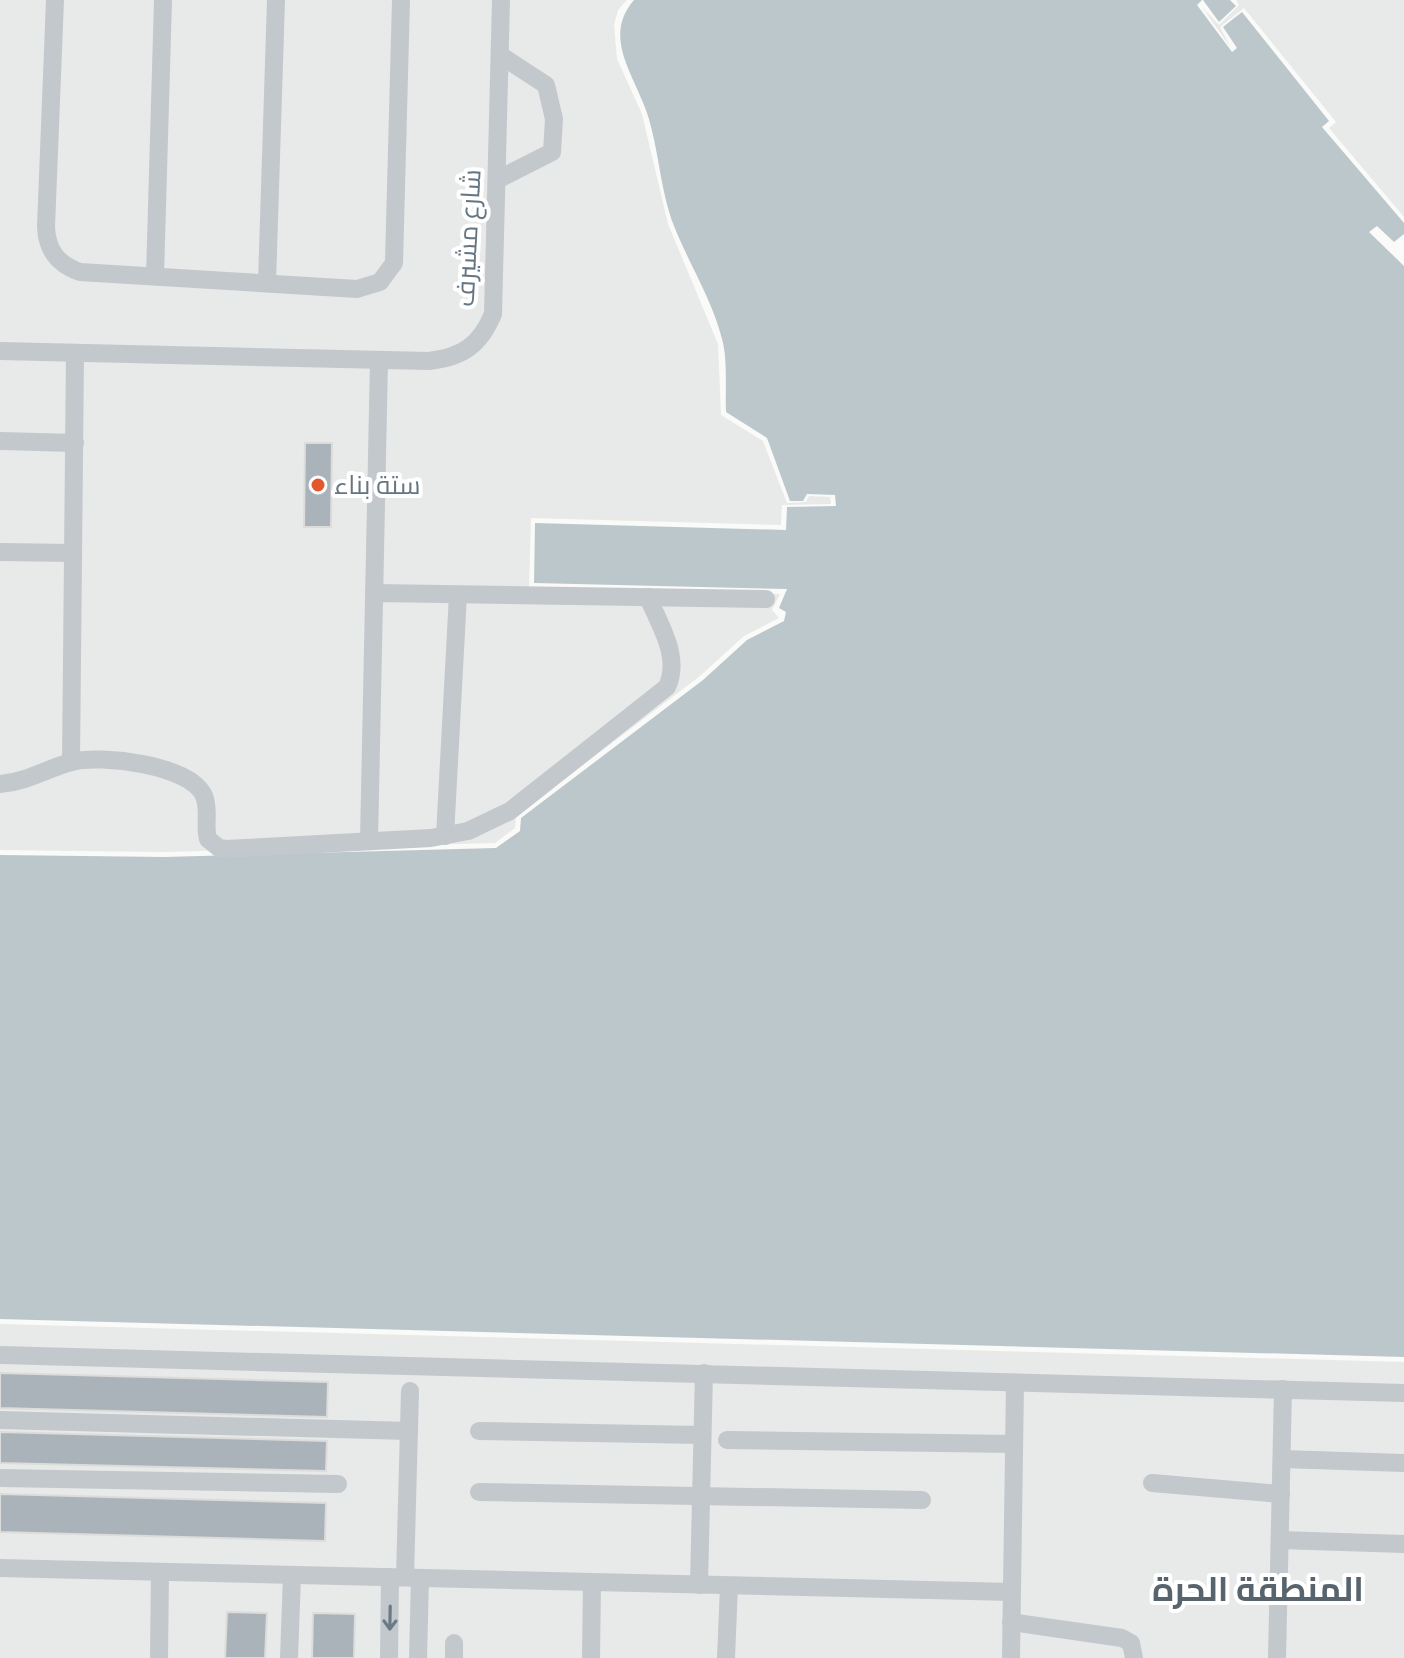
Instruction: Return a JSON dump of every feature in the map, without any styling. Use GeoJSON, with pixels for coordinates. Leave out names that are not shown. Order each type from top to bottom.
{"type":"FeatureCollection","features":[{"type":"Feature","properties":{"kind":"street"},"geometry":{"type":"LineString","coordinates":[[55,0],[46,239],[51,251],[68,268],[155,276],[369,287],[380,282],[394,263],[401,0]]}},
{"type":"Feature","properties":{"kind":"street"},"geometry":{"type":"LineString","coordinates":[[155,276],[163,0]]}},
{"type":"Feature","properties":{"kind":"street"},"geometry":{"type":"LineString","coordinates":[[267,283],[276,0]]}},
{"type":"Feature","properties":{"kind":"street","name":"شارع مشيرف"},"geometry":{"type":"LineString","coordinates":[[0,351],[379,360],[451,358],[470,349],[485,334],[493,314],[501,0]]}},
{"type":"Feature","properties":{"kind":"street"},"geometry":{"type":"LineString","coordinates":[[497,180],[552,152],[554,119],[546,85],[500,55]]}},
{"type":"Feature","properties":{"kind":"street"},"geometry":{"type":"LineString","coordinates":[[71,762],[75,353]]}},
{"type":"Feature","properties":{"kind":"street"},"geometry":{"type":"LineString","coordinates":[[369,841],[379,360]]}},
{"type":"Feature","properties":{"kind":"street"},"geometry":{"type":"LineString","coordinates":[[0,441],[75,443]]}},
{"type":"Feature","properties":{"kind":"street"},"geometry":{"type":"LineString","coordinates":[[0,552],[73,553]]}},
{"type":"Feature","properties":{"kind":"street"},"geometry":{"type":"LineString","coordinates":[[374,593],[766,599]]}},
{"type":"Feature","properties":{"kind":"street"},"geometry":{"type":"LineString","coordinates":[[445,836],[458,595]]}},
{"type":"Feature","properties":{"kind":"street"},"geometry":{"type":"LineString","coordinates":[[0,784],[33,778],[71,762],[118,760],[186,776],[204,796],[206,832],[219,848],[445,836],[468,831],[510,811],[667,687],[672,676],[671,653],[648,597]]}},
{"type":"Feature","properties":{"kind":"street"},"geometry":{"type":"LineString","coordinates":[[0,1355],[1404,1393]]}},
{"type":"Feature","properties":{"kind":"street"},"geometry":{"type":"LineString","coordinates":[[699,1585],[704,1373]]}},
{"type":"Feature","properties":{"kind":"street"},"geometry":{"type":"LineString","coordinates":[[1011,1658],[1015,1384]]}},
{"type":"Feature","properties":{"kind":"street"},"geometry":{"type":"LineString","coordinates":[[1277,1658],[1283,1389]]}},
{"type":"Feature","properties":{"kind":"street"},"geometry":{"type":"LineString","coordinates":[[389,1658],[405,1577],[410,1391]]}},
{"type":"Feature","properties":{"kind":"street"},"geometry":{"type":"LineString","coordinates":[[0,1420],[409,1431]]}},
{"type":"Feature","properties":{"kind":"street"},"geometry":{"type":"LineString","coordinates":[[479,1431],[702,1435]]}},
{"type":"Feature","properties":{"kind":"street"},"geometry":{"type":"LineString","coordinates":[[727,1440],[1014,1444]]}},
{"type":"Feature","properties":{"kind":"street"},"geometry":{"type":"LineString","coordinates":[[1282,1459],[1404,1463]]}},
{"type":"Feature","properties":{"kind":"street"},"geometry":{"type":"LineString","coordinates":[[0,1478],[338,1484]]}},
{"type":"Feature","properties":{"kind":"street"},"geometry":{"type":"LineString","coordinates":[[1152,1483],[1281,1494]]}},
{"type":"Feature","properties":{"kind":"street"},"geometry":{"type":"LineString","coordinates":[[479,1492],[922,1500]]}},
{"type":"Feature","properties":{"kind":"street"},"geometry":{"type":"LineString","coordinates":[[1280,1540],[1404,1544]]}},
{"type":"Feature","properties":{"kind":"street"},"geometry":{"type":"LineString","coordinates":[[0,1568],[1012,1592]]}},
{"type":"Feature","properties":{"kind":"street"},"geometry":{"type":"LineString","coordinates":[[159,1658],[160,1572]]}},
{"type":"Feature","properties":{"kind":"street"},"geometry":{"type":"LineString","coordinates":[[289,1658],[292,1575]]}},
{"type":"Feature","properties":{"kind":"street"},"geometry":{"type":"LineString","coordinates":[[405,1577],[418,1658]]}},
{"type":"Feature","properties":{"kind":"street"},"geometry":{"type":"LineString","coordinates":[[591,1658],[592,1582]]}},
{"type":"Feature","properties":{"kind":"street"},"geometry":{"type":"LineString","coordinates":[[726,1658],[729,1586]]}},
{"type":"Feature","properties":{"kind":"street"},"geometry":{"type":"LineString","coordinates":[[1011,1622],[1122,1638],[1131,1643],[1134,1658]]}},
{"type":"Feature","properties":{"kind":"shaded area"},"geometry":{"type":"Polygon","coordinates":[[[0,0],[627,0],[618,10],[614,25],[617,59],[642,114],[668,224],[718,344],[721,415],[763,441],[787,503],[806,502],[809,496],[830,497],[831,504],[782,505],[781,525],[531,518],[529,587],[780,594],[772,610],[779,618],[744,636],[700,676],[516,816],[515,828],[495,843],[164,852],[0,850],[0,0]]]}},
{"type":"Feature","properties":{"kind":"shaded area"},"geometry":{"type":"Polygon","coordinates":[[[634,0],[1202,0],[1197,5],[1232,52],[1237,48],[1223,27],[1242,12],[1329,121],[1322,127],[1404,223],[1404,234],[1394,242],[1377,226],[1369,232],[1404,266],[1404,1357],[0,1319],[0,855],[164,857],[496,848],[520,831],[521,818],[703,680],[747,640],[784,621],[786,612],[779,608],[787,589],[534,583],[535,523],[786,530],[787,507],[836,506],[835,495],[807,494],[803,501],[790,501],[767,438],[726,412],[726,366],[722,339],[674,226],[647,113],[624,56],[621,28],[634,0]]]}},
{"type":"Feature","properties":{"kind":"shaded area"},"geometry":{"type":"Polygon","coordinates":[[[1203,0],[1230,0],[1236,6],[1219,22],[1203,0]]]}},
{"type":"Feature","properties":{"kind":"shaded area"},"geometry":{"type":"Polygon","coordinates":[[[1236,0],[1404,0],[1404,217],[1329,128],[1336,122],[1244,8],[1220,27],[1231,48],[1202,7],[1219,25],[1239,5],[1236,0]]]}},
{"type":"Feature","properties":{"kind":"shaded area"},"geometry":{"type":"Polygon","coordinates":[[[0,1324],[1404,1362],[1404,1658],[0,1658],[0,1324]]]}},
{"type":"Feature","properties":{"kind":"building","name":"ستة بناء"},"geometry":{"type":"Polygon","coordinates":[[[305,443],[332,443],[331,527],[304,527],[305,443]]]}},
{"type":"Feature","properties":{"kind":"building"},"geometry":{"type":"Polygon","coordinates":[[[0,1373],[328,1382],[327,1417],[0,1408],[0,1373]]]}},
{"type":"Feature","properties":{"kind":"building"},"geometry":{"type":"Polygon","coordinates":[[[0,1432],[327,1441],[326,1471],[0,1463],[0,1432]]]}},
{"type":"Feature","properties":{"kind":"building"},"geometry":{"type":"Polygon","coordinates":[[[0,1494],[326,1503],[325,1541],[0,1532],[0,1494]]]}},
{"type":"Feature","properties":{"kind":"building"},"geometry":{"type":"Polygon","coordinates":[[[227,1612],[267,1613],[265,1658],[225,1658],[227,1612]]]}},
{"type":"Feature","properties":{"kind":"building"},"geometry":{"type":"Polygon","coordinates":[[[313,1613],[355,1614],[354,1658],[312,1658],[313,1613]]]}},
{"type":"Feature","properties":{"kind":"place","name":"ستة بناء"},"geometry":{"type":"Point","coordinates":[318,485]}},
{"type":"Feature","properties":{"kind":"district","name":"المنطقة الحرة"},"geometry":{"type":"Point","coordinates":[1258,1589]}}]}
